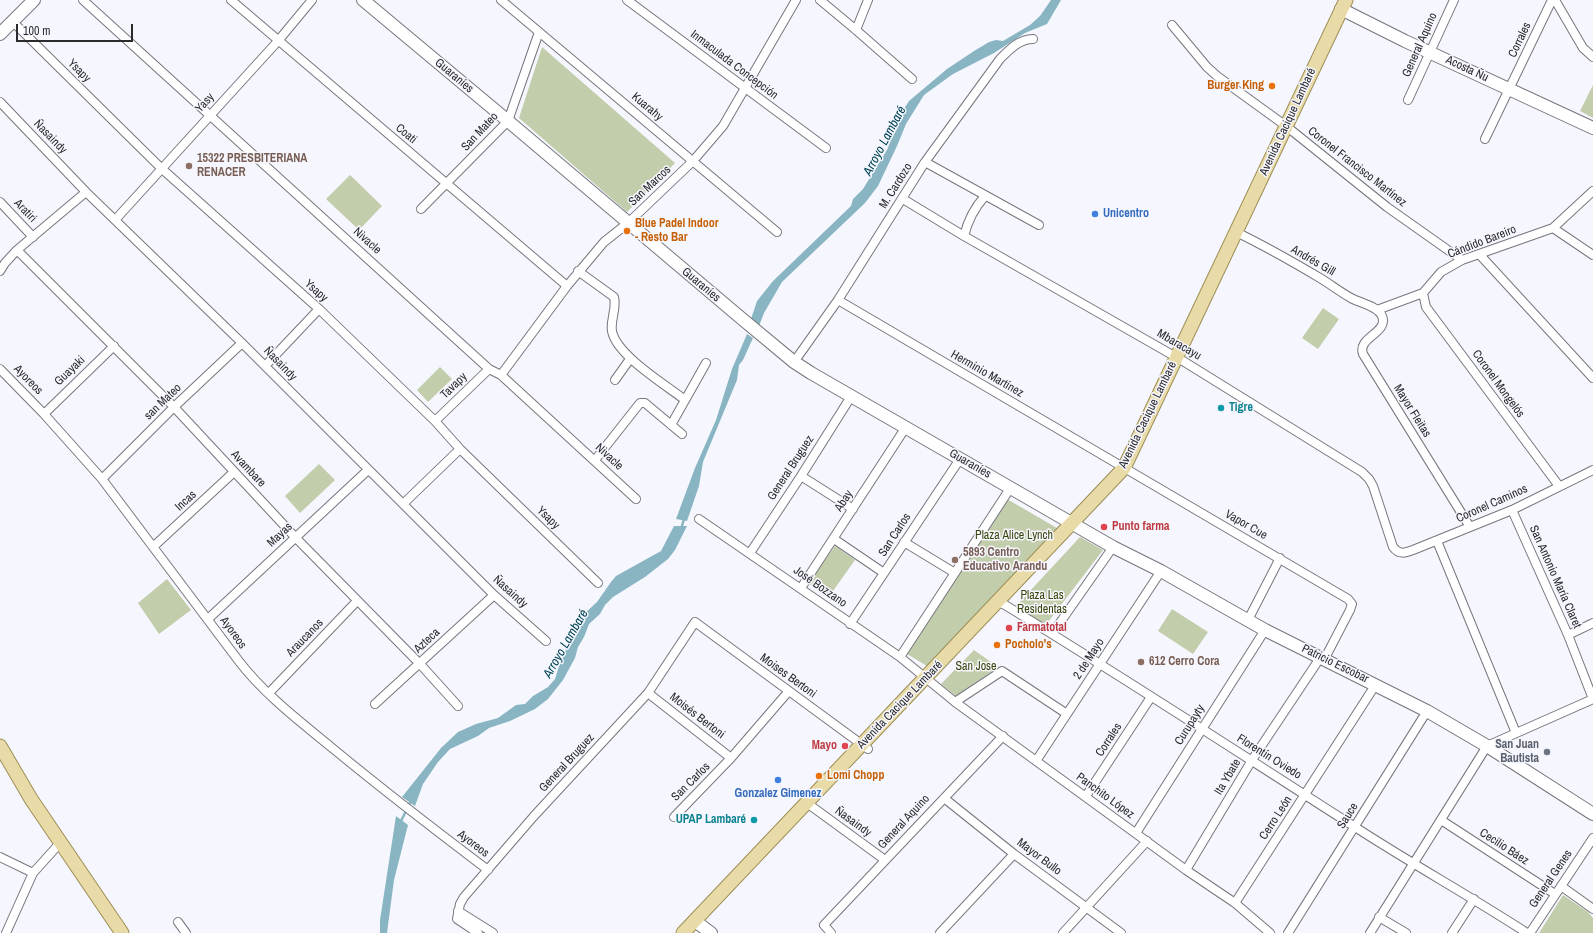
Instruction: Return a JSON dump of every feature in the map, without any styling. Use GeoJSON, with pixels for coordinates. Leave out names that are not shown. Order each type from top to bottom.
{"type":"FeatureCollection","features":[{"type":"Feature","properties":{"kind":"main road","name":"Avenida Cacique Lambaré"},"geometry":{"type":"LineString","coordinates":[[683,933],[701,928],[810,805],[1076,525],[1127,469],[1345,7],[1353,0]]}},
{"type":"Feature","properties":{"kind":"main road"},"geometry":{"type":"LineString","coordinates":[[0,746],[31,799],[122,933]]}},
{"type":"Feature","properties":{"kind":"main road"},"geometry":{"type":"LineString","coordinates":[[0,761],[31,799]]}},
{"type":"Feature","properties":{"kind":"street"},"geometry":{"type":"LineString","coordinates":[[0,34],[34,0]]}},
{"type":"Feature","properties":{"kind":"street","name":"Nivacle"},"geometry":{"type":"LineString","coordinates":[[83,0],[489,369],[501,376],[595,460],[636,499]]}},
{"type":"Feature","properties":{"kind":"street","name":"Coati"},"geometry":{"type":"LineString","coordinates":[[231,0],[567,286]]}},
{"type":"Feature","properties":{"kind":"street","name":"Yasy"},"geometry":{"type":"LineString","coordinates":[[115,220],[278,41],[312,0]]}},
{"type":"Feature","properties":{"kind":"street","name":"Guaraníes"},"geometry":{"type":"LineString","coordinates":[[363,0],[794,362],[1076,525]]}},
{"type":"Feature","properties":{"kind":"street","name":"Kuarahy"},"geometry":{"type":"LineString","coordinates":[[501,0],[777,232]]}},
{"type":"Feature","properties":{"kind":"street","name":"Inmaculada Concepción"},"geometry":{"type":"LineString","coordinates":[[627,0],[826,148]]}},
{"type":"Feature","properties":{"kind":"street","name":"San Marcos"},"geometry":{"type":"LineString","coordinates":[[501,376],[567,286],[604,242],[628,223],[693,162],[723,126],[796,0]]}},
{"type":"Feature","properties":{"kind":"street"},"geometry":{"type":"LineString","coordinates":[[820,0],[912,79]]}},
{"type":"Feature","properties":{"kind":"street"},"geometry":{"type":"LineString","coordinates":[[856,30],[868,0]]}},
{"type":"Feature","properties":{"kind":"street","name":"General Aquino"},"geometry":{"type":"LineString","coordinates":[[1408,100],[1454,0]]}},
{"type":"Feature","properties":{"kind":"street"},"geometry":{"type":"LineString","coordinates":[[1553,0],[1583,48],[1593,57]]}},
{"type":"Feature","properties":{"kind":"street","name":"Corrales"},"geometry":{"type":"LineString","coordinates":[[1485,139],[1553,0]]}},
{"type":"Feature","properties":{"kind":"street","name":"Acosta Ñu"},"geometry":{"type":"LineString","coordinates":[[1345,7],[1430,52],[1593,128]]}},
{"type":"Feature","properties":{"kind":"street","name":"Ysapy"},"geometry":{"type":"LineString","coordinates":[[13,22],[161,168],[319,310],[435,421],[460,449],[598,583]]}},
{"type":"Feature","properties":{"kind":"street","name":"Coronel Francisco Martínez"},"geometry":{"type":"LineString","coordinates":[[1172,25],[1208,67],[1289,128],[1388,207],[1462,260]]}},
{"type":"Feature","properties":{"kind":"street","name":"San Mateo"},"geometry":{"type":"LineString","coordinates":[[422,209],[508,121],[539,32]]}},
{"type":"Feature","properties":{"kind":"street","name":"M. Cardozo"},"geometry":{"type":"LineString","coordinates":[[794,362],[838,300],[926,162],[1000,59],[1010,49],[1022,41],[1033,39]]}},
{"type":"Feature","properties":{"kind":"street","name":"Ñasaindy"},"geometry":{"type":"LineString","coordinates":[[0,102],[86,192],[242,343],[494,595],[546,641]]}},
{"type":"Feature","properties":{"kind":"street"},"geometry":{"type":"LineString","coordinates":[[926,162],[1039,225]]}},
{"type":"Feature","properties":{"kind":"street","name":"Cándido Bareiro"},"geometry":{"type":"LineString","coordinates":[[1377,310],[1423,293],[1441,272],[1462,260],[1480,255],[1553,228],[1593,191]]}},
{"type":"Feature","properties":{"kind":"street"},"geometry":{"type":"LineString","coordinates":[[0,271],[3,261],[34,237],[86,192]]}},
{"type":"Feature","properties":{"kind":"street"},"geometry":{"type":"LineString","coordinates":[[964,236],[968,220],[976,205],[985,196]]}},
{"type":"Feature","properties":{"kind":"street","name":"Mbaracayu"},"geometry":{"type":"LineString","coordinates":[[903,199],[964,236],[1180,359],[1362,472],[1369,478],[1393,548],[1398,552]]}},
{"type":"Feature","properties":{"kind":"street","name":"Aratiri"},"geometry":{"type":"LineString","coordinates":[[0,202],[34,237]]}},
{"type":"Feature","properties":{"kind":"street"},"geometry":{"type":"LineString","coordinates":[[1553,228],[1593,254]]}},
{"type":"Feature","properties":{"kind":"street","name":"Andrés Gill"},"geometry":{"type":"LineString","coordinates":[[1239,233],[1319,278],[1352,299],[1377,310]]}},
{"type":"Feature","properties":{"kind":"street","name":"Avambare"},"geometry":{"type":"LineString","coordinates":[[17,250],[174,407],[295,537],[420,664],[458,706]]}},
{"type":"Feature","properties":{"kind":"street"},"geometry":{"type":"LineString","coordinates":[[1480,255],[1593,378]]}},
{"type":"Feature","properties":{"kind":"street"},"geometry":{"type":"LineString","coordinates":[[578,272],[614,297],[615,304],[611,330],[615,341],[630,359],[685,400]]}},
{"type":"Feature","properties":{"kind":"street","name":"Coronel Mongelós"},"geometry":{"type":"LineString","coordinates":[[1423,293],[1426,307],[1558,486]]}},
{"type":"Feature","properties":{"kind":"street","name":"Herminio Martínez"},"geometry":{"type":"LineString","coordinates":[[838,300],[1127,469]]}},
{"type":"Feature","properties":{"kind":"street"},"geometry":{"type":"LineString","coordinates":[[265,366],[319,310]]}},
{"type":"Feature","properties":{"kind":"street","name":"Mayor Fleitas"},"geometry":{"type":"LineString","coordinates":[[1377,310],[1382,318],[1382,324],[1362,345],[1363,354],[1470,527]]}},
{"type":"Feature","properties":{"kind":"street","name":"san Mateo"},"geometry":{"type":"LineString","coordinates":[[102,480],[174,407],[242,343]]}},
{"type":"Feature","properties":{"kind":"street","name":"Guayaki"},"geometry":{"type":"LineString","coordinates":[[44,414],[114,346]]}},
{"type":"Feature","properties":{"kind":"street"},"geometry":{"type":"LineString","coordinates":[[615,380],[630,359]]}},
{"type":"Feature","properties":{"kind":"street"},"geometry":{"type":"LineString","coordinates":[[671,425],[706,363]]}},
{"type":"Feature","properties":{"kind":"street","name":"Ayoreos"},"geometry":{"type":"LineString","coordinates":[[0,368],[44,414],[102,480],[246,670],[310,730],[395,801],[488,870]]}},
{"type":"Feature","properties":{"kind":"street","name":"Tavapy"},"geometry":{"type":"LineString","coordinates":[[435,421],[489,369]]}},
{"type":"Feature","properties":{"kind":"street","name":"General Bruguez"},"geometry":{"type":"LineString","coordinates":[[750,553],[852,395]]}},
{"type":"Feature","properties":{"kind":"street"},"geometry":{"type":"LineString","coordinates":[[595,460],[640,403],[645,403],[682,434]]}},
{"type":"Feature","properties":{"kind":"street","name":"Abay"},"geometry":{"type":"LineString","coordinates":[[801,588],[906,427]]}},
{"type":"Feature","properties":{"kind":"street"},"geometry":{"type":"LineString","coordinates":[[403,504],[460,449]]}},
{"type":"Feature","properties":{"kind":"street","name":"San Carlos"},"geometry":{"type":"LineString","coordinates":[[850,624],[960,459]]}},
{"type":"Feature","properties":{"kind":"street","name":"Vapor Cue"},"geometry":{"type":"LineString","coordinates":[[1127,469],[1348,599],[1352,606]]}},
{"type":"Feature","properties":{"kind":"street","name":"Mayas"},"geometry":{"type":"LineString","coordinates":[[208,618],[368,470]]}},
{"type":"Feature","properties":{"kind":"street","name":"Coronel Caminos"},"geometry":{"type":"LineString","coordinates":[[1398,552],[1404,553],[1437,541],[1512,510],[1593,470]]}},
{"type":"Feature","properties":{"kind":"street","name":"Incas"},"geometry":{"type":"LineString","coordinates":[[153,547],[234,472]]}},
{"type":"Feature","properties":{"kind":"street"},"geometry":{"type":"LineString","coordinates":[[801,476],[853,509]]}},
{"type":"Feature","properties":{"kind":"street"},"geometry":{"type":"LineString","coordinates":[[900,657],[1011,487]]}},
{"type":"Feature","properties":{"kind":"street","name":"San Antonio María Claret"},"geometry":{"type":"LineString","coordinates":[[1512,510],[1568,635],[1593,699]]}},
{"type":"Feature","properties":{"kind":"street","name":"José Bozzano"},"geometry":{"type":"LineString","coordinates":[[699,519],[900,657],[928,680]]}},
{"type":"Feature","properties":{"kind":"street","name":"Patricio Escobar"},"geometry":{"type":"LineString","coordinates":[[1076,525],[1113,547],[1161,571],[1266,630],[1427,711],[1487,746],[1593,814]]}},
{"type":"Feature","properties":{"kind":"street"},"geometry":{"type":"LineString","coordinates":[[834,539],[884,573]]}},
{"type":"Feature","properties":{"kind":"street"},"geometry":{"type":"LineString","coordinates":[[1437,541],[1516,733]]}},
{"type":"Feature","properties":{"kind":"street"},"geometry":{"type":"LineString","coordinates":[[904,542],[955,573]]}},
{"type":"Feature","properties":{"kind":"street"},"geometry":{"type":"LineString","coordinates":[[1052,634],[1113,547]]}},
{"type":"Feature","properties":{"kind":"street"},"geometry":{"type":"LineString","coordinates":[[1248,620],[1280,558]]}},
{"type":"Feature","properties":{"kind":"street","name":"2 de Mayo"},"geometry":{"type":"LineString","coordinates":[[1036,760],[1161,571]]}},
{"type":"Feature","properties":{"kind":"street","name":"Azteca"},"geometry":{"type":"LineString","coordinates":[[375,704],[494,595]]}},
{"type":"Feature","properties":{"kind":"street","name":"Araucanos"},"geometry":{"type":"LineString","coordinates":[[269,693],[358,601]]}},
{"type":"Feature","properties":{"kind":"street","name":"Florentín Oviedo"},"geometry":{"type":"LineString","coordinates":[[1001,604],[1052,634],[1202,728],[1306,794],[1355,828],[1474,899],[1527,933]]}},
{"type":"Feature","properties":{"kind":"street","name":"Ita Ybate"},"geometry":{"type":"LineString","coordinates":[[1186,870],[1252,760],[1322,659],[1352,606]]}},
{"type":"Feature","properties":{"kind":"street","name":"General Bruguez"},"geometry":{"type":"LineString","coordinates":[[457,916],[464,897],[534,816],[648,693],[695,622]]}},
{"type":"Feature","properties":{"kind":"street","name":"Moises Bertoni"},"geometry":{"type":"LineString","coordinates":[[695,622],[788,692],[865,747]]}},
{"type":"Feature","properties":{"kind":"street"},"geometry":{"type":"LineString","coordinates":[[1568,635],[1593,623]]}},
{"type":"Feature","properties":{"kind":"street","name":"Curupayty"},"geometry":{"type":"LineString","coordinates":[[1136,833],[1266,630]]}},
{"type":"Feature","properties":{"kind":"street"},"geometry":{"type":"LineString","coordinates":[[955,702],[1002,671],[1067,714]]}},
{"type":"Feature","properties":{"kind":"street","name":"Panchito López"},"geometry":{"type":"LineString","coordinates":[[928,680],[955,702],[1186,870],[1235,903],[1270,933]]}},
{"type":"Feature","properties":{"kind":"street","name":"Cerro León"},"geometry":{"type":"LineString","coordinates":[[1235,903],[1376,684]]}},
{"type":"Feature","properties":{"kind":"street","name":"San Carlos"},"geometry":{"type":"LineString","coordinates":[[674,816],[731,758],[788,692]]}},
{"type":"Feature","properties":{"kind":"street","name":"Moisés Bertoni"},"geometry":{"type":"LineString","coordinates":[[648,693],[731,758]]}},
{"type":"Feature","properties":{"kind":"street","name":"Corrales"},"geometry":{"type":"LineString","coordinates":[[1086,796],[1151,697]]}},
{"type":"Feature","properties":{"kind":"street"},"geometry":{"type":"LineString","coordinates":[[1370,933],[1487,746],[1593,699]]}},
{"type":"Feature","properties":{"kind":"street","name":"Sauce"},"geometry":{"type":"LineString","coordinates":[[1288,933],[1427,711]]}},
{"type":"Feature","properties":{"kind":"street","name":"General Aquino"},"geometry":{"type":"LineString","coordinates":[[831,933],[824,925],[1002,736]]}},
{"type":"Feature","properties":{"kind":"street","name":"Mayor Bullo"},"geometry":{"type":"LineString","coordinates":[[944,798],[1014,854],[1121,933]]}},
{"type":"Feature","properties":{"kind":"street","name":"Ñasaindy"},"geometry":{"type":"LineString","coordinates":[[810,805],[885,860]]}},
{"type":"Feature","properties":{"kind":"street","name":"Cecilio Báez"},"geometry":{"type":"LineString","coordinates":[[1441,820],[1555,894]]}},
{"type":"Feature","properties":{"kind":"street","name":"General Genes"},"geometry":{"type":"LineString","coordinates":[[1530,933],[1593,838]]}},
{"type":"Feature","properties":{"kind":"street"},"geometry":{"type":"LineString","coordinates":[[1063,933],[1087,909],[1147,841]]}},
{"type":"Feature","properties":{"kind":"street"},"geometry":{"type":"LineString","coordinates":[[6,933],[34,873],[60,843]]}},
{"type":"Feature","properties":{"kind":"street"},"geometry":{"type":"LineString","coordinates":[[940,933],[1014,854]]}},
{"type":"Feature","properties":{"kind":"street"},"geometry":{"type":"LineString","coordinates":[[0,857],[34,873]]}},
{"type":"Feature","properties":{"kind":"street"},"geometry":{"type":"LineString","coordinates":[[1561,886],[1593,909]]}},
{"type":"Feature","properties":{"kind":"street"},"geometry":{"type":"LineString","coordinates":[[1452,933],[1474,899]]}},
{"type":"Feature","properties":{"kind":"street"},"geometry":{"type":"LineString","coordinates":[[457,916],[478,933]]}},
{"type":"Feature","properties":{"kind":"street"},"geometry":{"type":"LineString","coordinates":[[457,916],[493,933]]}},
{"type":"Feature","properties":{"kind":"street"},"geometry":{"type":"LineString","coordinates":[[1379,917],[1406,933]]}},
{"type":"Feature","properties":{"kind":"street"},"geometry":{"type":"LineString","coordinates":[[178,922],[186,933]]}},
{"type":"Feature","properties":{"kind":"green space"},"geometry":{"type":"Polygon","coordinates":[[[542,47],[675,163],[627,212],[519,118],[542,47]]]}},
{"type":"Feature","properties":{"kind":"green space"},"geometry":{"type":"Polygon","coordinates":[[[1593,85],[1593,118],[1580,111],[1593,85]]]}},
{"type":"Feature","properties":{"kind":"green space"},"geometry":{"type":"Polygon","coordinates":[[[350,175],[382,206],[359,230],[326,199],[350,175]]]}},
{"type":"Feature","properties":{"kind":"green space"},"geometry":{"type":"Polygon","coordinates":[[[1323,308],[1339,319],[1318,349],[1302,338],[1323,308]]]}},
{"type":"Feature","properties":{"kind":"green space"},"geometry":{"type":"Polygon","coordinates":[[[440,367],[452,379],[428,402],[417,390],[440,367]]]}},
{"type":"Feature","properties":{"kind":"green space"},"geometry":{"type":"Polygon","coordinates":[[[319,464],[335,480],[300,513],[285,496],[319,464]]]}},
{"type":"Feature","properties":{"kind":"green space","name":"Plaza Alice Lynch"},"geometry":{"type":"Polygon","coordinates":[[[1007,499],[1057,528],[927,666],[907,654],[1007,499]]]}},
{"type":"Feature","properties":{"kind":"green space","name":"Plaza Las Residentas"},"geometry":{"type":"Polygon","coordinates":[[[1080,537],[1103,550],[1045,626],[1016,606],[1080,537]]]}},
{"type":"Feature","properties":{"kind":"green space"},"geometry":{"type":"Polygon","coordinates":[[[835,546],[855,560],[828,598],[808,583],[835,546]]]}},
{"type":"Feature","properties":{"kind":"green space"},"geometry":{"type":"Polygon","coordinates":[[[167,579],[191,610],[159,634],[138,603],[167,579]]]}},
{"type":"Feature","properties":{"kind":"green space"},"geometry":{"type":"Polygon","coordinates":[[[1172,609],[1208,632],[1193,654],[1158,631],[1172,609]]]}},
{"type":"Feature","properties":{"kind":"green space","name":"San Jose"},"geometry":{"type":"Polygon","coordinates":[[[974,650],[998,667],[956,696],[941,684],[974,650]]]}},
{"type":"Feature","properties":{"kind":"green space"},"geometry":{"type":"Polygon","coordinates":[[[1563,895],[1588,912],[1593,918],[1593,933],[1539,933],[1563,895]]]}},
{"type":"Feature","properties":{"kind":"water"},"geometry":{"type":"Polygon","coordinates":[[[1051,0],[1061,0],[1047,24],[1025,33],[994,53],[953,74],[924,95],[906,124],[878,186],[865,203],[782,282],[764,313],[759,326],[751,319],[757,301],[773,281],[851,206],[853,199],[863,189],[887,150],[902,112],[909,101],[947,69],[974,51],[989,42],[996,40],[1003,41],[1030,25],[1040,16],[1051,0]]]}},
{"type":"Feature","properties":{"kind":"water"},"geometry":{"type":"Polygon","coordinates":[[[747,334],[753,338],[743,360],[739,365],[737,380],[703,462],[699,486],[687,521],[676,519],[695,468],[716,420],[732,369],[747,334]]]}},
{"type":"Feature","properties":{"kind":"water"},"geometry":{"type":"Polygon","coordinates":[[[674,526],[687,526],[675,550],[668,559],[645,577],[613,597],[605,605],[600,614],[589,624],[578,647],[575,658],[563,680],[548,699],[535,709],[510,721],[489,728],[478,736],[450,749],[438,762],[423,784],[415,806],[402,797],[441,748],[458,732],[476,724],[498,718],[516,705],[525,704],[533,696],[548,687],[555,679],[567,647],[569,632],[572,625],[597,602],[616,576],[661,551],[674,526]]]}},
{"type":"Feature","properties":{"kind":"water"},"geometry":{"type":"Polygon","coordinates":[[[396,816],[408,825],[394,880],[387,933],[380,933],[380,920],[396,816]]]}},
{"type":"Feature","properties":{"kind":"waterway","name":"Arroyo Lambaré"},"geometry":{"type":"LineString","coordinates":[[681,529],[684,519]]}},
{"type":"Feature","properties":{"kind":"waterway","name":"Arroyo Lambaré"},"geometry":{"type":"LineString","coordinates":[[400,823],[411,801]]}},
{"type":"Feature","properties":{"kind":"place","name":"Burger King"},"geometry":{"type":"Point","coordinates":[1272,86]}},
{"type":"Feature","properties":{"kind":"place","name":"15322 PRESBITERIANA RENACER"},"geometry":{"type":"Point","coordinates":[189,166]}},
{"type":"Feature","properties":{"kind":"place","name":"Unicentro"},"geometry":{"type":"Point","coordinates":[1095,214]}},
{"type":"Feature","properties":{"kind":"place","name":"Blue Padel Indoor - Resto Bar"},"geometry":{"type":"Point","coordinates":[627,231]}},
{"type":"Feature","properties":{"kind":"place","name":"Tigre"},"geometry":{"type":"Point","coordinates":[1221,408]}},
{"type":"Feature","properties":{"kind":"place","name":"Punto farma"},"geometry":{"type":"Point","coordinates":[1104,527]}},
{"type":"Feature","properties":{"kind":"place","name":"5893 Centro Educativo Arandu"},"geometry":{"type":"Point","coordinates":[955,560]}},
{"type":"Feature","properties":{"kind":"place","name":"Farmatotal"},"geometry":{"type":"Point","coordinates":[1009,628]}},
{"type":"Feature","properties":{"kind":"place","name":"Pocholo's"},"geometry":{"type":"Point","coordinates":[997,645]}},
{"type":"Feature","properties":{"kind":"place","name":"612 Cerro Cora"},"geometry":{"type":"Point","coordinates":[1141,662]}},
{"type":"Feature","properties":{"kind":"place","name":"Mayo"},"geometry":{"type":"Point","coordinates":[845,746]}},
{"type":"Feature","properties":{"kind":"place","name":"San Juan Bautista"},"geometry":{"type":"Point","coordinates":[1547,752]}},
{"type":"Feature","properties":{"kind":"place","name":"Lomi Chopp"},"geometry":{"type":"Point","coordinates":[819,776]}},
{"type":"Feature","properties":{"kind":"place","name":"Gonzalez Gimenez"},"geometry":{"type":"Point","coordinates":[778,780]}},
{"type":"Feature","properties":{"kind":"place","name":"UPAP Lambaré"},"geometry":{"type":"Point","coordinates":[754,820]}}]}
